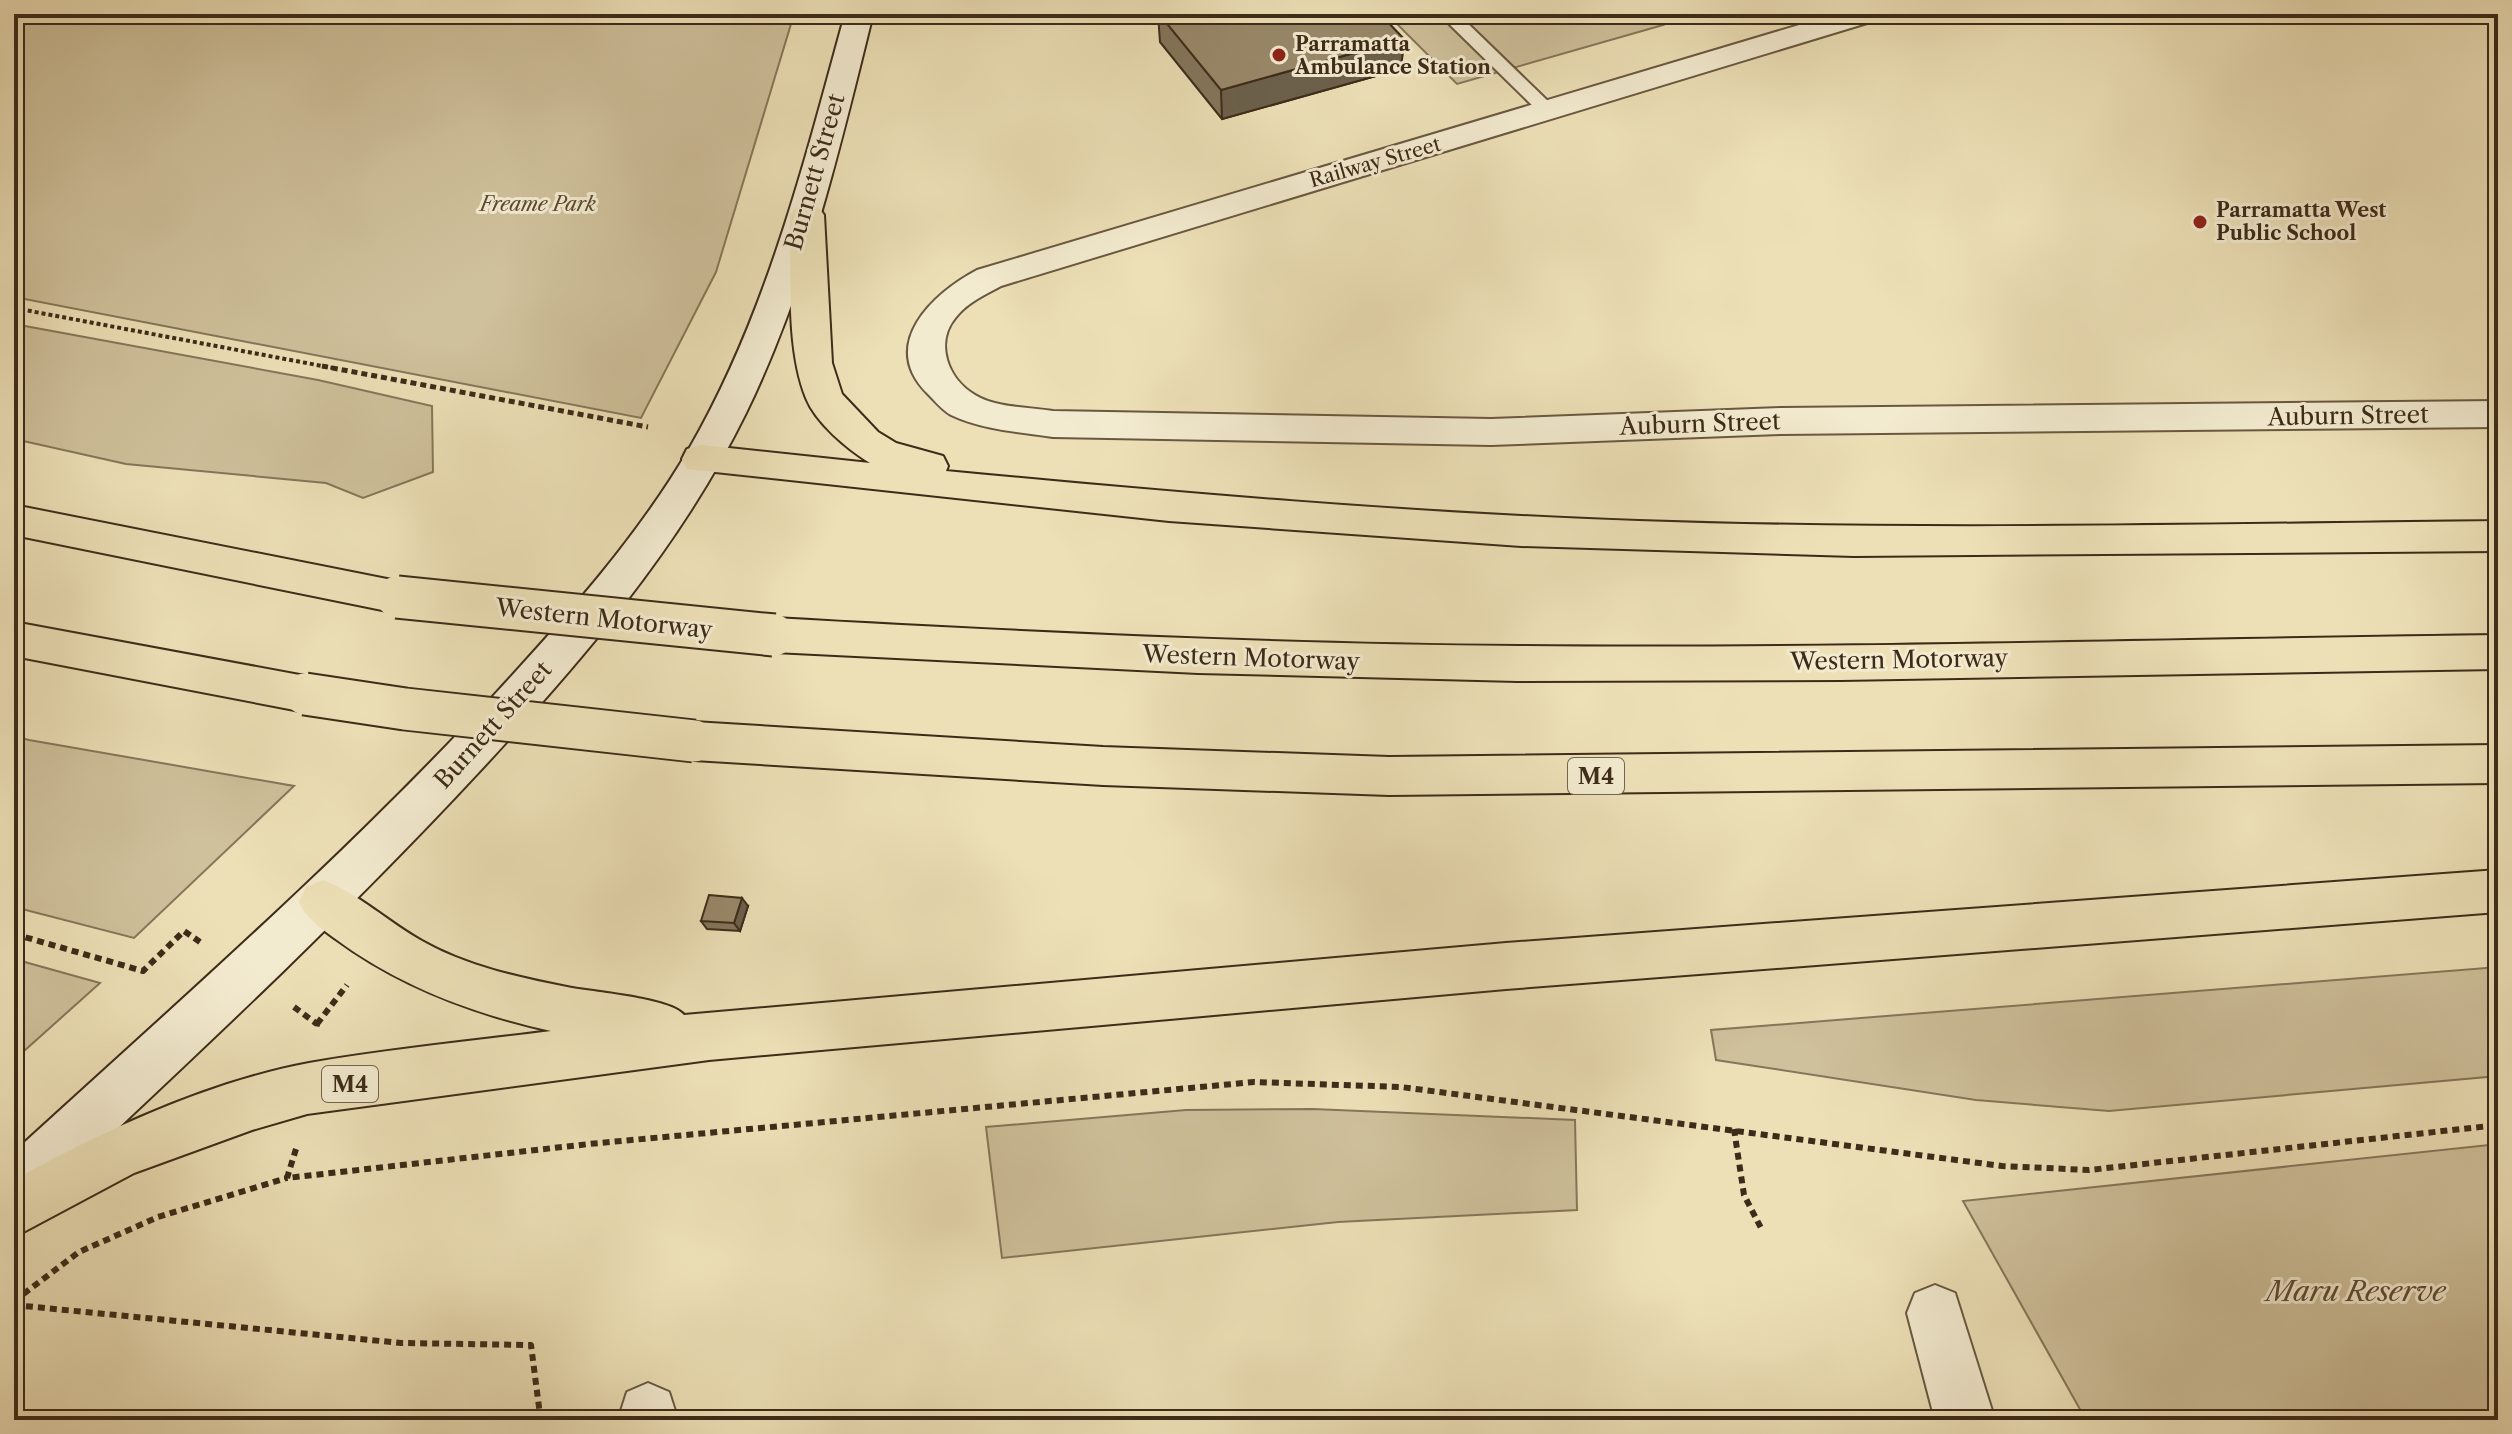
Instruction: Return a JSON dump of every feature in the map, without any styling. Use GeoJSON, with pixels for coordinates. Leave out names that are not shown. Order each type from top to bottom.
{"type":"FeatureCollection","features":[{"type":"Feature","properties":{"kind":"highway"},"geometry":{"type":"LineString","coordinates":[[807,215],[814,363],[825,399],[842,420],[865,442],[909,462],[1102,501]]}},
{"type":"Feature","properties":{"kind":"highway"},"geometry":{"type":"LineString","coordinates":[[701,459],[1102,501],[1358,522],[1670,537],[1955,542],[2498,536]]}},
{"type":"Feature","properties":{"kind":"highway","name":"Western Motorway"},"geometry":{"type":"LineString","coordinates":[[14,520],[397,597],[774,635],[1060,652],[1345,661],[1594,664],[2498,652]]}},
{"type":"Feature","properties":{"kind":"highway","name":"M4"},"geometry":{"type":"LineString","coordinates":[[14,639],[305,694],[405,709],[694,741],[1103,766],[1389,776],[2498,764]]}},
{"type":"Feature","properties":{"kind":"highway","name":"M4"},"geometry":{"type":"LineString","coordinates":[[14,1210],[120,1151],[196,1122],[307,1089],[709,1036],[1506,966],[2498,891]]}},
{"type":"Feature","properties":{"kind":"highway","name":"M4"},"geometry":{"type":"LineString","coordinates":[[323,902],[412,961],[476,990],[546,1008],[709,1036]]}},
{"type":"Feature","properties":{"kind":"street","name":"Burnett Street"},"geometry":{"type":"LineString","coordinates":[[14,1189],[401,826],[539,676],[612,587],[701,459],[725,416],[770,315],[807,215],[859,14]]}},
{"type":"Feature","properties":{"kind":"street","name":"Railway Street"},"geometry":{"type":"LineString","coordinates":[[927,361],[931,327],[943,309],[959,294],[989,278],[1867,14]]}},
{"type":"Feature","properties":{"kind":"street","name":"Auburn Street"},"geometry":{"type":"LineString","coordinates":[[927,361],[932,376],[961,404],[989,415],[1092,425],[1491,432],[1781,421],[2498,414]]}},
{"type":"Feature","properties":{"kind":"street"},"geometry":{"type":"LineString","coordinates":[[1935,1313],[1965,1420]]}},
{"type":"Feature","properties":{"kind":"lane"},"geometry":{"type":"LineString","coordinates":[[1448,14],[1548,111]]}},
{"type":"Feature","properties":{"kind":"path"},"geometry":{"type":"LineString","coordinates":[[14,308],[648,427]]}},
{"type":"Feature","properties":{"kind":"path"},"geometry":{"type":"LineString","coordinates":[[14,934],[143,971],[184,931],[317,1024]]}},
{"type":"Feature","properties":{"kind":"path"},"geometry":{"type":"LineString","coordinates":[[287,1178],[307,1089],[317,1024],[352,978]]}},
{"type":"Feature","properties":{"kind":"path"},"geometry":{"type":"LineString","coordinates":[[14,1303],[92,1246],[158,1217],[287,1178],[589,1144],[1254,1082],[1401,1087],[2002,1166],[2089,1170],[2498,1125]]}},
{"type":"Feature","properties":{"kind":"path"},"geometry":{"type":"LineString","coordinates":[[1734,1129],[1744,1195],[1761,1228]]}},
{"type":"Feature","properties":{"kind":"path"},"geometry":{"type":"LineString","coordinates":[[14,1303],[401,1343],[531,1345],[540,1415],[648,1416]]}},
{"type":"Feature","properties":{"kind":"green space","name":"Freame Park"},"geometry":{"type":"Polygon","coordinates":[[[14,14],[794,14],[716,272],[641,418],[14,297],[14,14]]]}},
{"type":"Feature","properties":{"kind":"green space"},"geometry":{"type":"Polygon","coordinates":[[[1387,14],[1650,14],[1663,25],[1457,84],[1387,14]]]}},
{"type":"Feature","properties":{"kind":"green space"},"geometry":{"type":"Polygon","coordinates":[[[14,324],[318,380],[432,406],[433,472],[363,498],[326,483],[126,464],[14,439],[14,324]]]}},
{"type":"Feature","properties":{"kind":"green space"},"geometry":{"type":"Polygon","coordinates":[[[14,736],[294,786],[134,938],[14,907],[14,736]]]}},
{"type":"Feature","properties":{"kind":"green space"},"geometry":{"type":"Polygon","coordinates":[[[14,959],[100,983],[14,1060],[14,959]]]}},
{"type":"Feature","properties":{"kind":"green space"},"geometry":{"type":"Polygon","coordinates":[[[2498,967],[2498,1076],[2109,1111],[1976,1100],[1716,1060],[1711,1030],[2498,967]]]}},
{"type":"Feature","properties":{"kind":"green space"},"geometry":{"type":"Polygon","coordinates":[[[1313,1109],[1575,1120],[1577,1210],[1338,1222],[1002,1258],[986,1127],[1186,1110],[1313,1109]]]}},
{"type":"Feature","properties":{"kind":"green space","name":"Maru Reserve"},"geometry":{"type":"Polygon","coordinates":[[[2498,1144],[2498,1420],[2086,1420],[1963,1201],[2498,1144]]]}},
{"type":"Feature","properties":{"kind":"building"},"geometry":{"type":"Polygon","coordinates":[[[1159,14],[1380,14],[1404,39],[1221,90],[1159,14]]]}},
{"type":"Feature","properties":{"kind":"building"},"geometry":{"type":"Polygon","coordinates":[[[709,895],[742,898],[734,923],[701,921],[709,895]]]}},
{"type":"Feature","properties":{"kind":"place","name":"Parramatta Ambulance Station"},"geometry":{"type":"Point","coordinates":[1279,55]}},
{"type":"Feature","properties":{"kind":"place","name":"Parramatta West Public School"},"geometry":{"type":"Point","coordinates":[2200,222]}}]}
